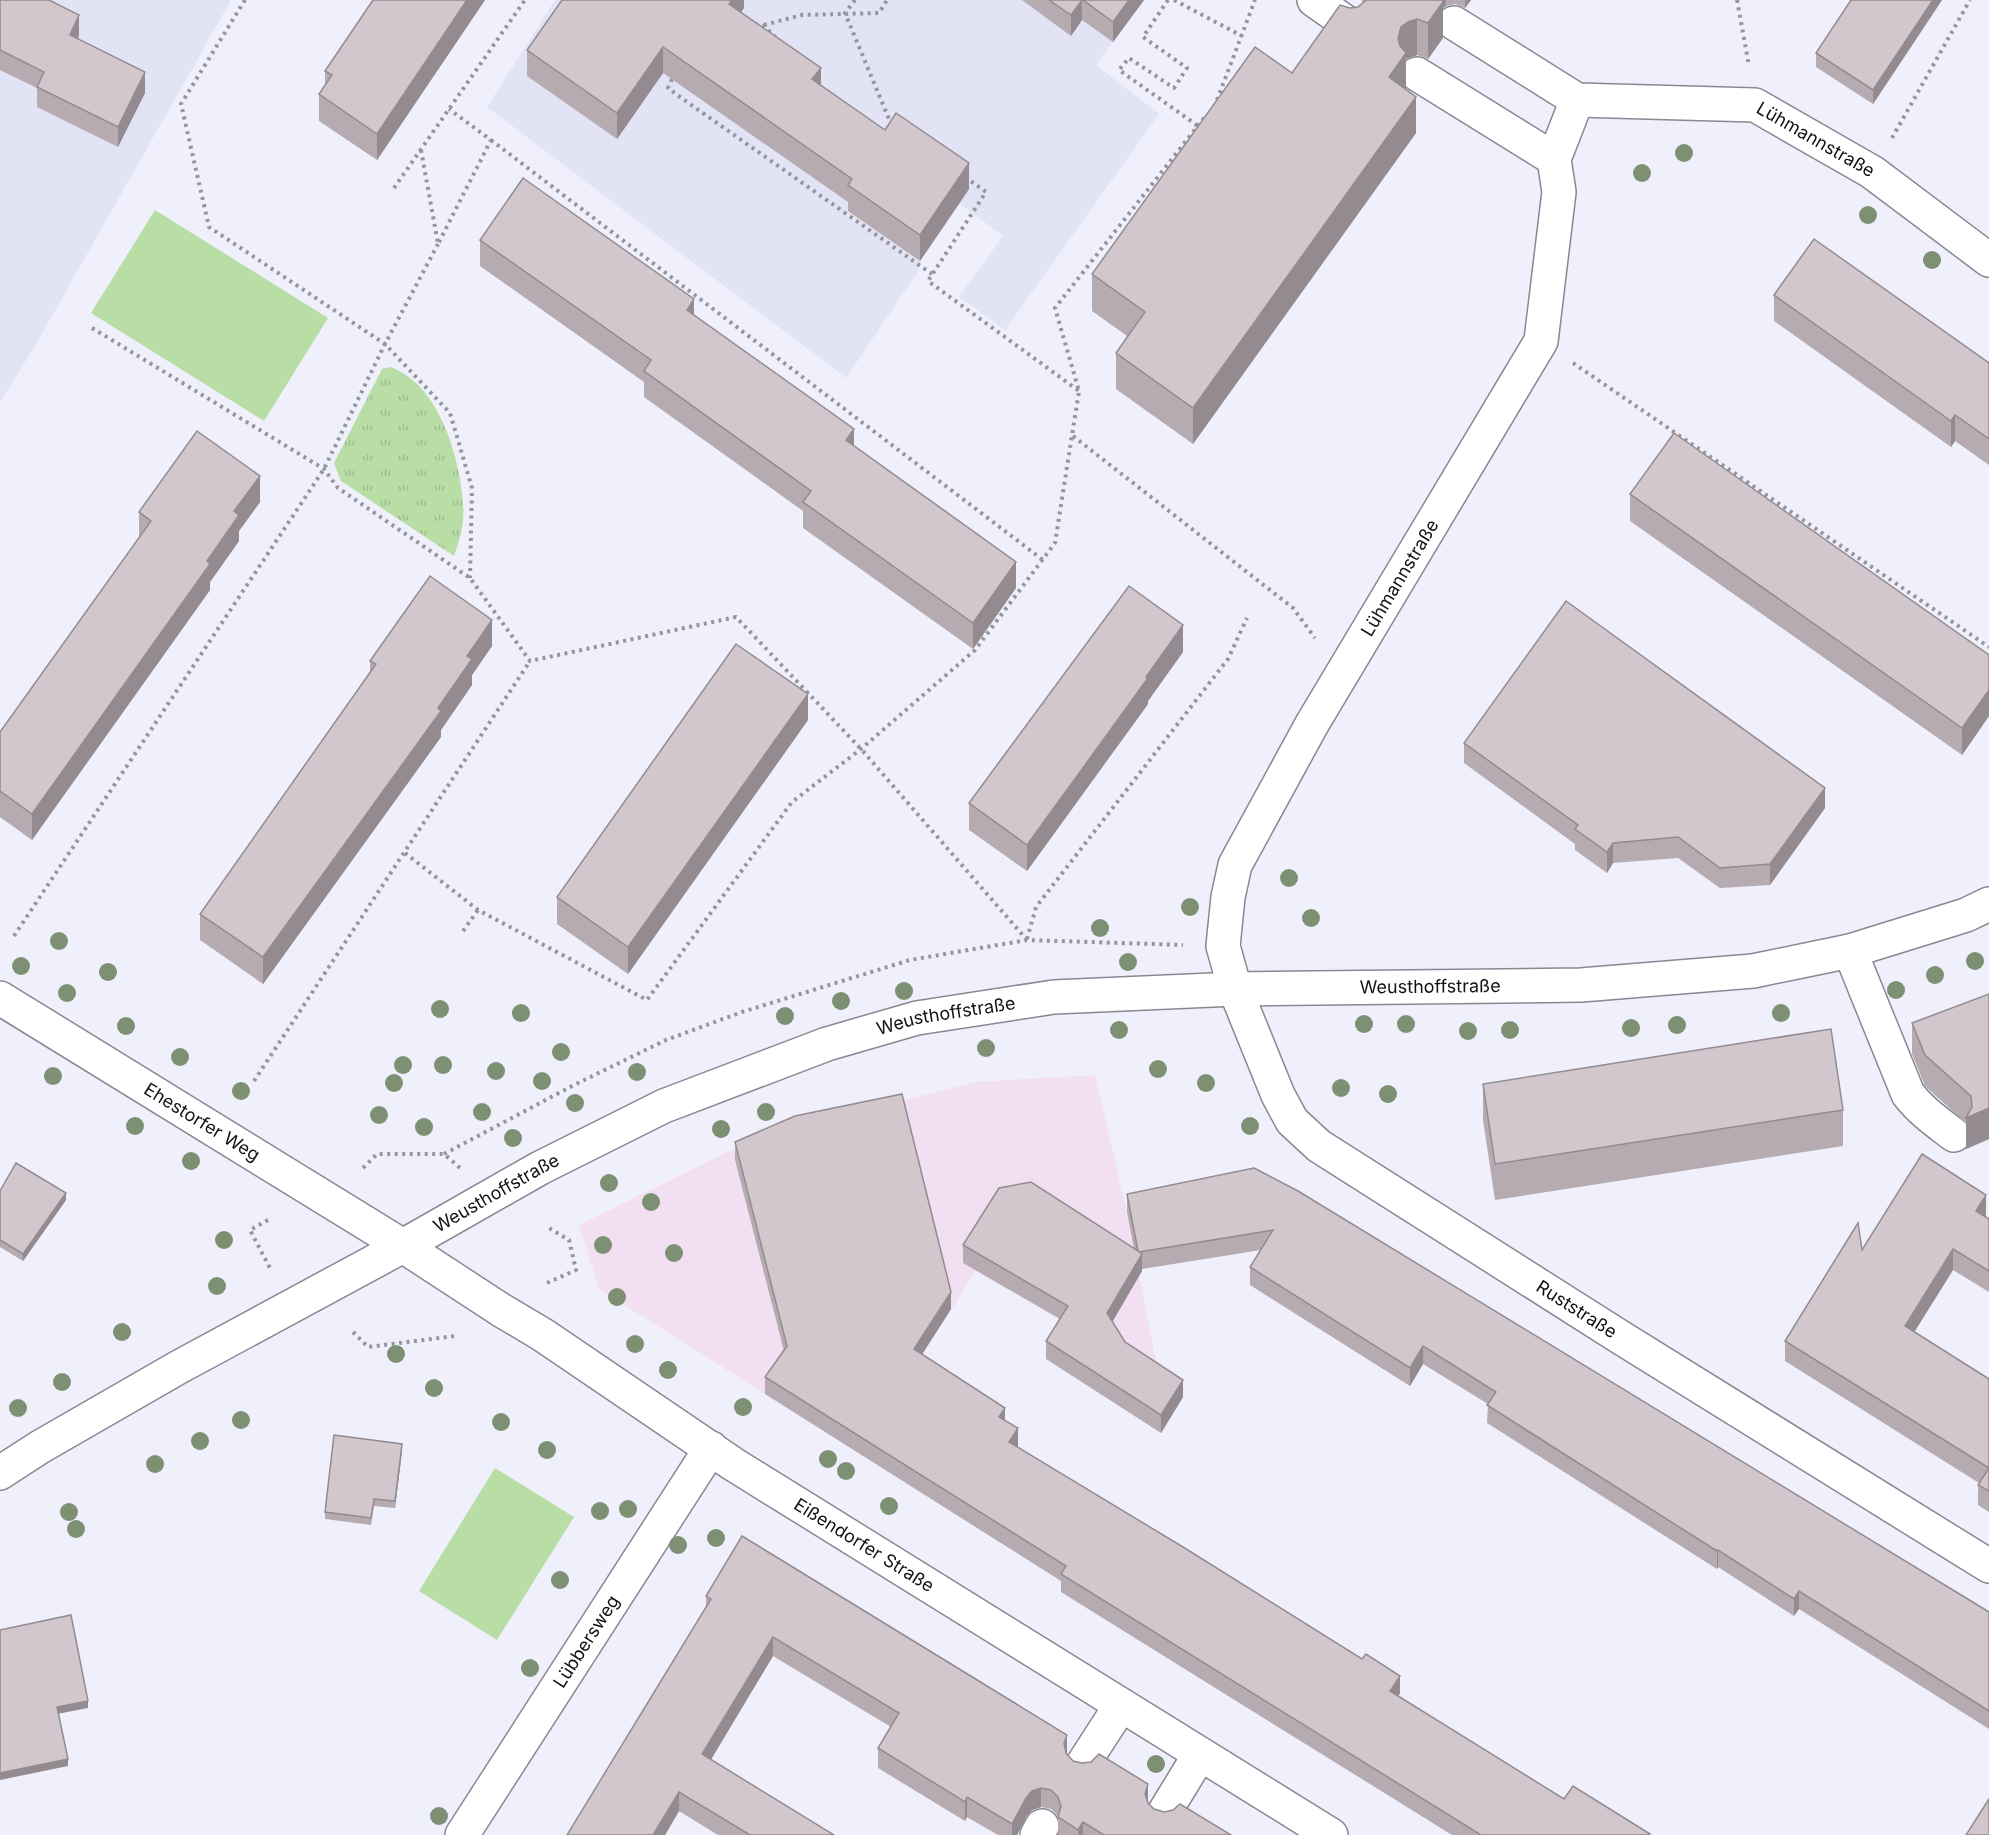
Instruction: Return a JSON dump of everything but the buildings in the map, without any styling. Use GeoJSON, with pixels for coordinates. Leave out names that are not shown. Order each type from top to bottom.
{"type":"FeatureCollection","features":[{"type":"Feature","properties":{"kind":"street"},"geometry":{"type":"LineString","coordinates":[[1314,0],[1351,26]]}},
{"type":"Feature","properties":{"kind":"street"},"geometry":{"type":"LineString","coordinates":[[1454,23],[1577,100]]}},
{"type":"Feature","properties":{"kind":"street"},"geometry":{"type":"LineString","coordinates":[[1417,74],[1554,159]]}},
{"type":"Feature","properties":{"kind":"street","name":"Lühmannstraße"},"geometry":{"type":"LineString","coordinates":[[1235,989],[1223,946],[1228,897],[1235,865],[1312,724],[1541,341],[1559,192],[1554,159],[1577,100],[1755,105],[1872,172],[1989,260]]}},
{"type":"Feature","properties":{"kind":"street","name":"Weusthoffstraße"},"geometry":{"type":"LineString","coordinates":[[0,1473],[39,1447],[179,1367],[403,1246],[540,1168],[639,1117],[724,1082],[827,1044],[917,1018],[1054,997],[1235,989],[1581,985],[1753,971],[1850,951],[1966,915],[1989,904]]}},
{"type":"Feature","properties":{"kind":"street"},"geometry":{"type":"LineString","coordinates":[[1850,951],[1908,1094],[1930,1117],[1954,1135]]}},
{"type":"Feature","properties":{"kind":"street","name":"Ruststraße"},"geometry":{"type":"LineString","coordinates":[[1235,989],[1278,1095],[1292,1121],[1319,1146],[1989,1566]]}},
{"type":"Feature","properties":{"kind":"street","name":"Ehestorfer Weg"},"geometry":{"type":"LineString","coordinates":[[0,998],[403,1246]]}},
{"type":"Feature","properties":{"kind":"street","name":"Eißendorfer Straße"},"geometry":{"type":"LineString","coordinates":[[403,1246],[543,1335],[711,1448],[1331,1835]]}},
{"type":"Feature","properties":{"kind":"street","name":"Lübbersweg"},"geometry":{"type":"LineString","coordinates":[[462,1835],[711,1448]]}},
{"type":"Feature","properties":{"kind":"street"},"geometry":{"type":"LineString","coordinates":[[1083,1764],[1121,1705]]}},
{"type":"Feature","properties":{"kind":"street"},"geometry":{"type":"LineString","coordinates":[[1164,1813],[1200,1754]]}},
{"type":"Feature","properties":{"kind":"path"},"geometry":{"type":"LineString","coordinates":[[245,0],[181,104],[209,227],[386,344],[450,413],[472,488],[470,578]]}},
{"type":"Feature","properties":{"kind":"path"},"geometry":{"type":"LineString","coordinates":[[394,188],[525,0]]}},
{"type":"Feature","properties":{"kind":"path"},"geometry":{"type":"LineString","coordinates":[[845,13],[855,0]]}},
{"type":"Feature","properties":{"kind":"path"},"geometry":{"type":"LineString","coordinates":[[745,22],[764,26],[802,15],[879,13],[887,0]]}},
{"type":"Feature","properties":{"kind":"path"},"geometry":{"type":"LineString","coordinates":[[1168,0],[1143,37],[1187,68],[1174,88],[1129,58],[1119,70],[1197,126]]}},
{"type":"Feature","properties":{"kind":"path"},"geometry":{"type":"LineString","coordinates":[[1174,0],[1242,36]]}},
{"type":"Feature","properties":{"kind":"path"},"geometry":{"type":"LineString","coordinates":[[1217,102],[1255,0]]}},
{"type":"Feature","properties":{"kind":"path"},"geometry":{"type":"LineString","coordinates":[[1737,0],[1755,105]]}},
{"type":"Feature","properties":{"kind":"path"},"geometry":{"type":"LineString","coordinates":[[1872,172],[1970,0]]}},
{"type":"Feature","properties":{"kind":"path"},"geometry":{"type":"LineString","coordinates":[[845,13],[891,123],[900,130]]}},
{"type":"Feature","properties":{"kind":"path"},"geometry":{"type":"LineString","coordinates":[[764,26],[778,40]]}},
{"type":"Feature","properties":{"kind":"path"},"geometry":{"type":"LineString","coordinates":[[672,80],[668,88],[932,274]]}},
{"type":"Feature","properties":{"kind":"path"},"geometry":{"type":"LineString","coordinates":[[449,109],[1043,560]]}},
{"type":"Feature","properties":{"kind":"path"},"geometry":{"type":"LineString","coordinates":[[405,853],[478,910],[647,1000],[792,802],[861,749],[975,650],[1055,543],[1079,391],[1055,308],[1210,111]]}},
{"type":"Feature","properties":{"kind":"path"},"geometry":{"type":"LineString","coordinates":[[887,129],[891,123]]}},
{"type":"Feature","properties":{"kind":"path"},"geometry":{"type":"LineString","coordinates":[[14,936],[324,469],[491,140]]}},
{"type":"Feature","properties":{"kind":"path"},"geometry":{"type":"LineString","coordinates":[[421,150],[438,244]]}},
{"type":"Feature","properties":{"kind":"path"},"geometry":{"type":"LineString","coordinates":[[958,171],[986,192],[928,281],[1079,391]]}},
{"type":"Feature","properties":{"kind":"path"},"geometry":{"type":"LineString","coordinates":[[92,328],[324,469],[338,488],[470,578],[530,661]]}},
{"type":"Feature","properties":{"kind":"path"},"geometry":{"type":"LineString","coordinates":[[1541,341],[1989,647]]}},
{"type":"Feature","properties":{"kind":"path"},"geometry":{"type":"LineString","coordinates":[[1072,435],[1293,608],[1343,675]]}},
{"type":"Feature","properties":{"kind":"path"},"geometry":{"type":"LineString","coordinates":[[254,1081],[530,661],[736,617],[861,749],[1027,940],[1036,907],[1228,659],[1247,618]]}},
{"type":"Feature","properties":{"kind":"path"},"geometry":{"type":"LineString","coordinates":[[463,931],[478,910]]}},
{"type":"Feature","properties":{"kind":"path"},"geometry":{"type":"LineString","coordinates":[[363,1168],[377,1154],[444,1154],[463,1170]]}},
{"type":"Feature","properties":{"kind":"path"},"geometry":{"type":"LineString","coordinates":[[268,1220],[250,1230],[271,1270]]}},
{"type":"Feature","properties":{"kind":"path"},"geometry":{"type":"LineString","coordinates":[[547,1283],[576,1270],[569,1240],[549,1228]]}},
{"type":"Feature","properties":{"kind":"path"},"geometry":{"type":"LineString","coordinates":[[353,1332],[368,1347],[455,1336]]}},
{"type":"Feature","properties":{"kind":"shaded area"},"geometry":{"type":"Polygon","coordinates":[[[0,0],[231,0],[39,339],[0,403],[0,0]]]}},
{"type":"Feature","properties":{"kind":"shaded area"},"geometry":{"type":"Polygon","coordinates":[[[555,0],[1144,0],[1096,65],[1159,114],[1005,330],[959,297],[1003,236],[960,204],[920,261],[919,270],[846,378],[487,107],[555,0]]]}},
{"type":"Feature","properties":{"kind":"shaded area"},"geometry":{"type":"Polygon","coordinates":[[[1095,1075],[1127,1212],[1160,1382],[1068,1324],[976,1271],[914,1367],[765,1394],[599,1289],[579,1225],[732,1150],[849,1114],[975,1082],[1095,1075]]]}},
{"type":"Feature","properties":{"kind":"green space"},"geometry":{"type":"Polygon","coordinates":[[[155,210],[328,318],[264,421],[91,313],[155,210]]]}},
{"type":"Feature","properties":{"kind":"green space"},"geometry":{"type":"Polygon","coordinates":[[[390,367],[407,376],[422,389],[434,405],[451,443],[461,483],[463,509],[462,530],[454,556],[341,481],[334,463],[382,369],[390,367]]]}},
{"type":"Feature","properties":{"kind":"green space"},"geometry":{"type":"Polygon","coordinates":[[[495,1468],[574,1517],[497,1640],[419,1591],[495,1468]]]}}]}
